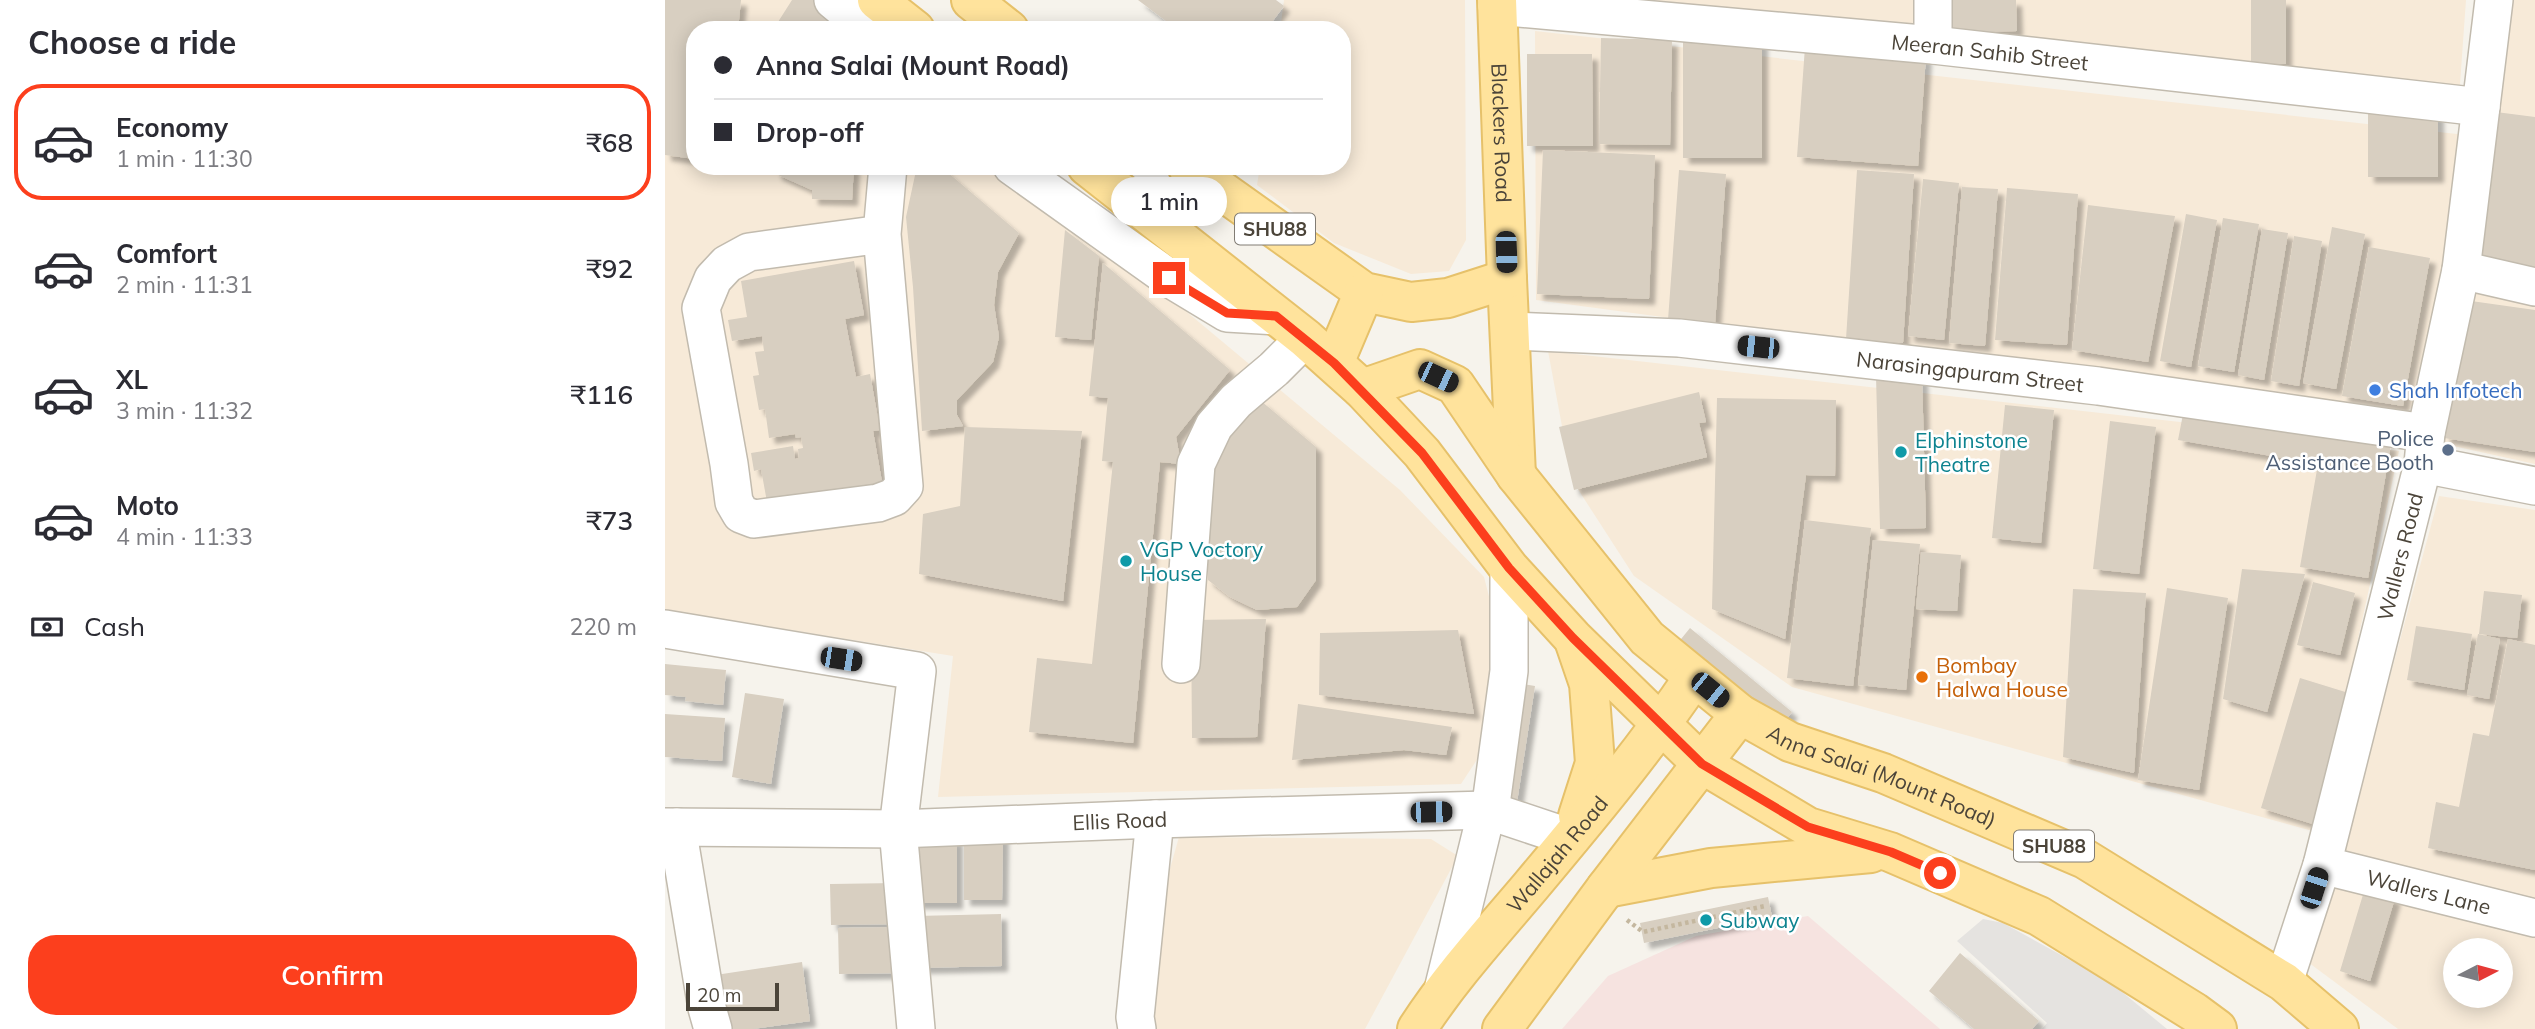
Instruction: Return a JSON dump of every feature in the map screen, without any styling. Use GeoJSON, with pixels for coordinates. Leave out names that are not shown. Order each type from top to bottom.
{"type":"FeatureCollection","features":[{"type":"Feature","properties":{"kind":"main road"},"geometry":{"type":"LineString","coordinates":[[877,0],[904,21]]}},
{"type":"Feature","properties":{"kind":"main road"},"geometry":{"type":"LineString","coordinates":[[971,0],[998,21]]}},
{"type":"Feature","properties":{"kind":"main road","name":"Blackers Road"},"geometry":{"type":"LineString","coordinates":[[1497,3],[1516,475]]}},
{"type":"Feature","properties":{"kind":"main road","name":"SHU88"},"geometry":{"type":"LineString","coordinates":[[1098,175],[1291,327],[1362,389],[1422,453],[1509,568],[1573,638],[1702,764],[1808,827],[1891,852],[2039,916],[2217,1029]]}},
{"type":"Feature","properties":{"kind":"main road","name":"SHU88"},"geometry":{"type":"LineString","coordinates":[[1200,175],[1364,292]]}},
{"type":"Feature","properties":{"kind":"main road"},"geometry":{"type":"LineString","coordinates":[[1334,363],[1364,292],[1411,302],[1448,298],[1507,279]]}},
{"type":"Feature","properties":{"kind":"main road","name":"Anna Salai (Mount Road)"},"geometry":{"type":"LineString","coordinates":[[1362,389],[1420,369],[1455,385],[1516,475],[1647,638],[1740,714],[1790,742],[1883,773],[2085,859],[2284,982],[2339,1029]]}},
{"type":"Feature","properties":{"kind":"main road"},"geometry":{"type":"LineString","coordinates":[[1571,838],[1595,763],[1589,684],[1573,638]]}},
{"type":"Feature","properties":{"kind":"main road","name":"Wallajah Road"},"geometry":{"type":"LineString","coordinates":[[1417,1029],[1443,990],[1571,838],[1663,723],[1694,677]]}},
{"type":"Feature","properties":{"kind":"main road"},"geometry":{"type":"LineString","coordinates":[[1502,1029],[1740,714]]}},
{"type":"Feature","properties":{"kind":"main road"},"geometry":{"type":"LineString","coordinates":[[1602,894],[1711,868],[1891,852]]}},
{"type":"Feature","properties":{"kind":"street"},"geometry":{"type":"LineString","coordinates":[[832,0],[858,21]]}},
{"type":"Feature","properties":{"kind":"street"},"geometry":{"type":"LineString","coordinates":[[1933,0],[1933,45]]}},
{"type":"Feature","properties":{"kind":"street","name":"Wallers Road"},"geometry":{"type":"LineString","coordinates":[[2284,982],[2322,865],[2424,448],[2461,270],[2494,0]]}},
{"type":"Feature","properties":{"kind":"street","name":"Meeran Sahib Street"},"geometry":{"type":"LineString","coordinates":[[1497,3],[1933,45],[2481,107]]}},
{"type":"Feature","properties":{"kind":"street"},"geometry":{"type":"LineString","coordinates":[[882,234],[749,252],[727,264],[713,279],[701,308],[734,502],[741,514],[754,519],[878,503],[894,497],[904,486],[882,234],[887,175]]}},
{"type":"Feature","properties":{"kind":"street"},"geometry":{"type":"LineString","coordinates":[[1025,175],[1169,278],[1227,313],[1291,327],[1274,369],[1236,401],[1214,426],[1196,464],[1181,664]]}},
{"type":"Feature","properties":{"kind":"street"},"geometry":{"type":"LineString","coordinates":[[2461,270],[2535,287]]}},
{"type":"Feature","properties":{"kind":"street","name":"Narasingapuram Street"},"geometry":{"type":"LineString","coordinates":[[1510,331],[1706,341],[2098,386],[2424,448],[2535,486]]}},
{"type":"Feature","properties":{"kind":"street"},"geometry":{"type":"LineString","coordinates":[[1443,990],[1492,797],[1509,671],[1509,568]]}},
{"type":"Feature","properties":{"kind":"street"},"geometry":{"type":"LineString","coordinates":[[665,629],[917,671],[898,829],[916,1029]]}},
{"type":"Feature","properties":{"kind":"street","name":"Ellis Road"},"geometry":{"type":"LineString","coordinates":[[671,827],[898,829],[1487,810],[1571,838]]}},
{"type":"Feature","properties":{"kind":"street"},"geometry":{"type":"LineString","coordinates":[[1137,1029],[1135,1017],[1156,819]]}},
{"type":"Feature","properties":{"kind":"street"},"geometry":{"type":"LineString","coordinates":[[671,827],[713,1029]]}},
{"type":"Feature","properties":{"kind":"street","name":"Wallers Lane"},"geometry":{"type":"LineString","coordinates":[[2322,865],[2535,918]]}},
{"type":"Feature","properties":{"kind":"path"},"geometry":{"type":"LineString","coordinates":[[1602,894],[1643,932],[1765,906]]}},
{"type":"Feature","properties":{"kind":"shaded area"},"geometry":{"type":"Polygon","coordinates":[[[665,0],[813,0],[838,21],[686,21],[686,175],[1023,175],[1400,490],[1484,577],[1501,643],[1501,723],[1461,784],[938,797],[953,656],[665,610],[665,0]]]}},
{"type":"Feature","properties":{"kind":"shaded area"},"geometry":{"type":"Polygon","coordinates":[[[1284,0],[1465,0],[1466,240],[1449,271],[1411,274],[1334,243],[1257,185],[1259,175],[1351,175],[1351,21],[1281,21],[1284,0]]]}},
{"type":"Feature","properties":{"kind":"shaded area"},"geometry":{"type":"Polygon","coordinates":[[[1573,0],[1913,0],[1913,35],[1573,0]]]}},
{"type":"Feature","properties":{"kind":"shaded area"},"geometry":{"type":"Polygon","coordinates":[[[1945,0],[2466,0],[2459,98],[1945,36],[1945,0]]]}},
{"type":"Feature","properties":{"kind":"shaded area"},"geometry":{"type":"Polygon","coordinates":[[[2511,0],[2535,0],[2535,464],[2435,442],[2511,0]]]}},
{"type":"Feature","properties":{"kind":"shaded area"},"geometry":{"type":"Polygon","coordinates":[[[1535,31],[2466,135],[2422,400],[2401,416],[1536,300],[1535,31]]]}},
{"type":"Feature","properties":{"kind":"shaded area"},"geometry":{"type":"Polygon","coordinates":[[[1548,351],[2189,423],[2399,451],[2316,832],[1792,687],[1634,576],[1572,480],[1548,351]]]}},
{"type":"Feature","properties":{"kind":"shaded area"},"geometry":{"type":"Polygon","coordinates":[[[2439,496],[2535,510],[2535,906],[2342,854],[2439,496]]]}},
{"type":"Feature","properties":{"kind":"shaded area"},"geometry":{"type":"Polygon","coordinates":[[[1179,837],[1431,839],[1458,856],[1365,1029],[1152,1029],[1157,914],[1179,837]]]}},
{"type":"Feature","properties":{"kind":"shaded area"},"geometry":{"type":"Polygon","coordinates":[[[2335,877],[2535,934],[2535,1029],[2398,1029],[2293,951],[2335,877]]]}},
{"type":"Feature","properties":{"kind":"shaded area"},"geometry":{"type":"Polygon","coordinates":[[[1808,916],[1940,1029],[1562,1029],[1608,976],[1696,936],[1808,916]]]}},
{"type":"Feature","properties":{"kind":"shaded area"},"geometry":{"type":"Polygon","coordinates":[[[1983,919],[2003,923],[2110,982],[2167,1029],[2042,1029],[2047,1023],[1957,941],[1983,919]]]}},
{"type":"Feature","properties":{"kind":"building"},"geometry":{"type":"Polygon","coordinates":[[[665,0],[741,0],[739,21],[686,21],[686,158],[665,155],[665,0]]]}},
{"type":"Feature","properties":{"kind":"building"},"geometry":{"type":"Polygon","coordinates":[[[792,0],[818,0],[845,21],[779,21],[792,0]]]}},
{"type":"Feature","properties":{"kind":"building"},"geometry":{"type":"Polygon","coordinates":[[[1138,0],[1276,0],[1284,6],[1273,21],[1166,21],[1138,0]]]}},
{"type":"Feature","properties":{"kind":"building"},"geometry":{"type":"Polygon","coordinates":[[[1950,0],[2016,0],[2017,31],[1951,33],[1950,0]]]}},
{"type":"Feature","properties":{"kind":"building"},"geometry":{"type":"Polygon","coordinates":[[[2251,0],[2286,0],[2286,64],[2251,64],[2251,0]]]}},
{"type":"Feature","properties":{"kind":"building"},"geometry":{"type":"Polygon","coordinates":[[[1683,37],[1762,37],[1762,158],[1683,158],[1683,37]]]}},
{"type":"Feature","properties":{"kind":"building"},"geometry":{"type":"Polygon","coordinates":[[[1601,38],[1672,40],[1670,145],[1599,144],[1601,38]]]}},
{"type":"Feature","properties":{"kind":"building"},"geometry":{"type":"Polygon","coordinates":[[[1805,47],[1926,56],[1918,166],[1797,157],[1805,47]]]}},
{"type":"Feature","properties":{"kind":"building"},"geometry":{"type":"Polygon","coordinates":[[[1527,54],[1592,54],[1593,146],[1527,146],[1527,54]]]}},
{"type":"Feature","properties":{"kind":"building"},"geometry":{"type":"Polygon","coordinates":[[[2368,112],[2438,112],[2438,177],[2368,177],[2368,112]]]}},
{"type":"Feature","properties":{"kind":"building"},"geometry":{"type":"Polygon","coordinates":[[[2496,112],[2535,117],[2535,272],[2479,265],[2496,112]]]}},
{"type":"Feature","properties":{"kind":"building"},"geometry":{"type":"Polygon","coordinates":[[[1543,150],[1655,155],[1649,299],[1537,294],[1543,150]]]}},
{"type":"Feature","properties":{"kind":"building"},"geometry":{"type":"Polygon","coordinates":[[[1679,170],[1726,174],[1715,324],[1668,320],[1679,170]]]}},
{"type":"Feature","properties":{"kind":"building"},"geometry":{"type":"Polygon","coordinates":[[[1857,170],[1914,174],[1903,343],[1846,339],[1857,170]]]}},
{"type":"Feature","properties":{"kind":"building"},"geometry":{"type":"Polygon","coordinates":[[[778,175],[853,175],[852,200],[812,199],[812,190],[778,175]]]}},
{"type":"Feature","properties":{"kind":"building"},"geometry":{"type":"Polygon","coordinates":[[[915,175],[951,175],[1019,233],[998,272],[994,305],[999,337],[993,362],[957,400],[957,415],[963,426],[922,431],[906,217],[915,175]]]}},
{"type":"Feature","properties":{"kind":"building"},"geometry":{"type":"Polygon","coordinates":[[[1923,179],[1959,183],[1944,340],[1908,336],[1923,179]]]}},
{"type":"Feature","properties":{"kind":"building"},"geometry":{"type":"Polygon","coordinates":[[[1962,187],[1998,189],[1985,346],[1949,343],[1962,187]]]}},
{"type":"Feature","properties":{"kind":"building"},"geometry":{"type":"Polygon","coordinates":[[[2007,188],[2078,194],[2067,345],[1995,340],[2007,188]]]}},
{"type":"Feature","properties":{"kind":"building"},"geometry":{"type":"Polygon","coordinates":[[[2088,205],[2175,216],[2148,362],[2072,350],[2088,205]]]}},
{"type":"Feature","properties":{"kind":"building"},"geometry":{"type":"Polygon","coordinates":[[[2186,214],[2217,220],[2191,367],[2160,361],[2186,214]]]}},
{"type":"Feature","properties":{"kind":"building"},"geometry":{"type":"Polygon","coordinates":[[[2223,218],[2259,224],[2234,372],[2198,366],[2223,218]]]}},
{"type":"Feature","properties":{"kind":"building"},"geometry":{"type":"Polygon","coordinates":[[[2332,227],[2365,234],[2336,389],[2303,383],[2332,227]]]}},
{"type":"Feature","properties":{"kind":"building"},"geometry":{"type":"Polygon","coordinates":[[[2262,229],[2288,233],[2264,380],[2238,375],[2262,229]]]}},
{"type":"Feature","properties":{"kind":"building"},"geometry":{"type":"Polygon","coordinates":[[[1065,230],[1099,256],[1091,340],[1055,337],[1065,230]]]}},
{"type":"Feature","properties":{"kind":"building"},"geometry":{"type":"Polygon","coordinates":[[[2294,236],[2322,241],[2299,386],[2271,381],[2294,236]]]}},
{"type":"Feature","properties":{"kind":"building"},"geometry":{"type":"Polygon","coordinates":[[[2369,247],[2430,258],[2403,406],[2342,396],[2369,247]]]}},
{"type":"Feature","properties":{"kind":"building"},"geometry":{"type":"Polygon","coordinates":[[[854,261],[864,315],[845,319],[856,377],[870,374],[880,430],[873,431],[882,482],[767,502],[761,469],[754,471],[751,453],[793,446],[795,459],[799,458],[798,449],[803,448],[801,437],[796,438],[795,434],[769,438],[765,409],[759,410],[753,376],[759,375],[755,352],[764,351],[762,336],[732,341],[728,320],[747,317],[741,281],[854,261]]]}},
{"type":"Feature","properties":{"kind":"building","name":"VGP Voctory House"},"geometry":{"type":"Polygon","coordinates":[[[1103,263],[1230,370],[1176,437],[1181,464],[1160,462],[1133,743],[1029,732],[1037,658],[1092,664],[1113,462],[1102,461],[1108,398],[1089,396],[1103,263]]]}},
{"type":"Feature","properties":{"kind":"building"},"geometry":{"type":"Polygon","coordinates":[[[2464,300],[2535,310],[2535,452],[2444,438],[2464,300]]]}},
{"type":"Feature","properties":{"kind":"building","name":"Elphinstone Theatre"},"geometry":{"type":"Polygon","coordinates":[[[1922,374],[1926,528],[1880,529],[1876,376],[1922,374]]]}},
{"type":"Feature","properties":{"kind":"building"},"geometry":{"type":"Polygon","coordinates":[[[1699,392],[1706,422],[1699,423],[1707,457],[1574,490],[1559,427],[1699,392]]]}},
{"type":"Feature","properties":{"kind":"building"},"geometry":{"type":"Polygon","coordinates":[[[1717,398],[1836,400],[1835,476],[1806,475],[1785,639],[1712,609],[1717,398]]]}},
{"type":"Feature","properties":{"kind":"building"},"geometry":{"type":"Polygon","coordinates":[[[1261,401],[1316,447],[1316,580],[1297,607],[1257,610],[1230,597],[1208,580],[1208,446],[1261,401]]]}},
{"type":"Feature","properties":{"kind":"building"},"geometry":{"type":"Polygon","coordinates":[[[2005,405],[2054,410],[2041,543],[1992,538],[2005,405]]]}},
{"type":"Feature","properties":{"kind":"building"},"geometry":{"type":"Polygon","coordinates":[[[2184,409],[2391,444],[2368,578],[2300,567],[2318,464],[2178,440],[2184,409]]]}},
{"type":"Feature","properties":{"kind":"building"},"geometry":{"type":"Polygon","coordinates":[[[2110,421],[2156,427],[2139,574],[2093,569],[2110,421]]]}},
{"type":"Feature","properties":{"kind":"building"},"geometry":{"type":"Polygon","coordinates":[[[965,427],[1082,431],[1063,601],[919,574],[923,514],[960,506],[965,427]]]}},
{"type":"Feature","properties":{"kind":"building"},"geometry":{"type":"Polygon","coordinates":[[[1805,520],[1871,528],[1853,686],[1787,678],[1805,520]]]}},
{"type":"Feature","properties":{"kind":"building"},"geometry":{"type":"Polygon","coordinates":[[[1873,540],[1920,544],[1906,690],[1858,685],[1873,540]]]}},
{"type":"Feature","properties":{"kind":"building"},"geometry":{"type":"Polygon","coordinates":[[[1921,552],[1961,555],[1957,611],[1916,609],[1921,552]]]}},
{"type":"Feature","properties":{"kind":"building"},"geometry":{"type":"Polygon","coordinates":[[[2242,569],[2305,574],[2267,712],[2223,699],[2242,569]]]}},
{"type":"Feature","properties":{"kind":"building"},"geometry":{"type":"Polygon","coordinates":[[[2313,582],[2355,593],[2340,655],[2297,645],[2313,582]]]}},
{"type":"Feature","properties":{"kind":"building"},"geometry":{"type":"Polygon","coordinates":[[[2167,588],[2228,598],[2199,790],[2138,780],[2167,588]]]}},
{"type":"Feature","properties":{"kind":"building"},"geometry":{"type":"Polygon","coordinates":[[[2073,589],[2146,593],[2134,773],[2063,757],[2073,589]]]}},
{"type":"Feature","properties":{"kind":"building"},"geometry":{"type":"Polygon","coordinates":[[[2484,591],[2522,595],[2517,638],[2479,634],[2484,591]]]}},
{"type":"Feature","properties":{"kind":"building"},"geometry":{"type":"Polygon","coordinates":[[[1266,619],[1257,737],[1192,738],[1191,620],[1266,619]]]}},
{"type":"Feature","properties":{"kind":"building"},"geometry":{"type":"Polygon","coordinates":[[[2416,626],[2472,634],[2464,690],[2407,680],[2416,626]]]}},
{"type":"Feature","properties":{"kind":"building"},"geometry":{"type":"Polygon","coordinates":[[[1690,628],[1792,712],[1779,728],[1677,644],[1690,628]]]}},
{"type":"Feature","properties":{"kind":"building"},"geometry":{"type":"Polygon","coordinates":[[[1458,630],[1474,714],[1319,695],[1320,633],[1458,630]]]}},
{"type":"Feature","properties":{"kind":"building"},"geometry":{"type":"Polygon","coordinates":[[[2478,634],[2500,639],[2489,699],[2467,695],[2478,634]]]}},
{"type":"Feature","properties":{"kind":"building"},"geometry":{"type":"Polygon","coordinates":[[[2508,639],[2535,645],[2535,870],[2428,848],[2436,802],[2459,807],[2473,733],[2489,736],[2508,639]]]}},
{"type":"Feature","properties":{"kind":"building"},"geometry":{"type":"Polygon","coordinates":[[[665,664],[726,670],[723,705],[685,701],[686,697],[665,695],[665,664]]]}},
{"type":"Feature","properties":{"kind":"building"},"geometry":{"type":"Polygon","coordinates":[[[2300,678],[2355,695],[2316,825],[2261,808],[2300,678]]]}},
{"type":"Feature","properties":{"kind":"building"},"geometry":{"type":"Polygon","coordinates":[[[1517,683],[1535,686],[1517,802],[1499,799],[1517,683]]]}},
{"type":"Feature","properties":{"kind":"building"},"geometry":{"type":"Polygon","coordinates":[[[745,693],[784,699],[771,784],[732,777],[745,693]]]}},
{"type":"Feature","properties":{"kind":"building"},"geometry":{"type":"Polygon","coordinates":[[[1298,704],[1452,727],[1446,755],[1404,750],[1292,760],[1298,704]]]}},
{"type":"Feature","properties":{"kind":"building"},"geometry":{"type":"Polygon","coordinates":[[[665,714],[725,718],[722,761],[665,757],[665,714]]]}},
{"type":"Feature","properties":{"kind":"building"},"geometry":{"type":"Polygon","coordinates":[[[964,835],[1003,835],[1002,900],[964,900],[964,835]]]}},
{"type":"Feature","properties":{"kind":"building"},"geometry":{"type":"Polygon","coordinates":[[[915,838],[957,838],[957,903],[915,903],[915,838]]]}},
{"type":"Feature","properties":{"kind":"building"},"geometry":{"type":"Polygon","coordinates":[[[897,883],[897,924],[831,925],[830,884],[897,883]]]}},
{"type":"Feature","properties":{"kind":"building"},"geometry":{"type":"Polygon","coordinates":[[[2365,888],[2395,898],[2370,981],[2340,971],[2365,888]]]}},
{"type":"Feature","properties":{"kind":"building","name":"Subway"},"geometry":{"type":"Polygon","coordinates":[[[1768,897],[1772,917],[1644,943],[1640,923],[1768,897]]]}},
{"type":"Feature","properties":{"kind":"building"},"geometry":{"type":"Polygon","coordinates":[[[1001,914],[1002,966],[917,968],[916,916],[1001,914]]]}},
{"type":"Feature","properties":{"kind":"building"},"geometry":{"type":"Polygon","coordinates":[[[899,927],[901,973],[839,974],[838,928],[899,927]]]}},
{"type":"Feature","properties":{"kind":"building"},"geometry":{"type":"Polygon","coordinates":[[[1960,953],[2039,1021],[2032,1029],[1974,1029],[1929,991],[1960,953]]]}},
{"type":"Feature","properties":{"kind":"building"},"geometry":{"type":"Polygon","coordinates":[[[802,962],[810,1021],[752,1029],[716,1029],[709,976],[802,962]]]}},
{"type":"Feature","properties":{"kind":"place","name":"Shah Infotech"},"geometry":{"type":"Point","coordinates":[2375,390]}},
{"type":"Feature","properties":{"kind":"place","name":"Police Assistance Booth"},"geometry":{"type":"Point","coordinates":[2448,450]}},
{"type":"Feature","properties":{"kind":"place","name":"Elphinstone Theatre"},"geometry":{"type":"Point","coordinates":[1901,452]}},
{"type":"Feature","properties":{"kind":"place","name":"VGP Voctory House"},"geometry":{"type":"Point","coordinates":[1126,561]}},
{"type":"Feature","properties":{"kind":"place","name":"Bombay Halwa House"},"geometry":{"type":"Point","coordinates":[1922,677]}},
{"type":"Feature","properties":{"kind":"place","name":"Subway"},"geometry":{"type":"Point","coordinates":[1706,920]}},
{"type":"Feature","properties":{"kind":"route"},"geometry":{"type":"LineString","coordinates":[[1169,278],[1227,313],[1276,316],[1334,363],[1422,453],[1509,568],[1573,638],[1702,764],[1808,827],[1891,852],[1940,873]]}}]}
